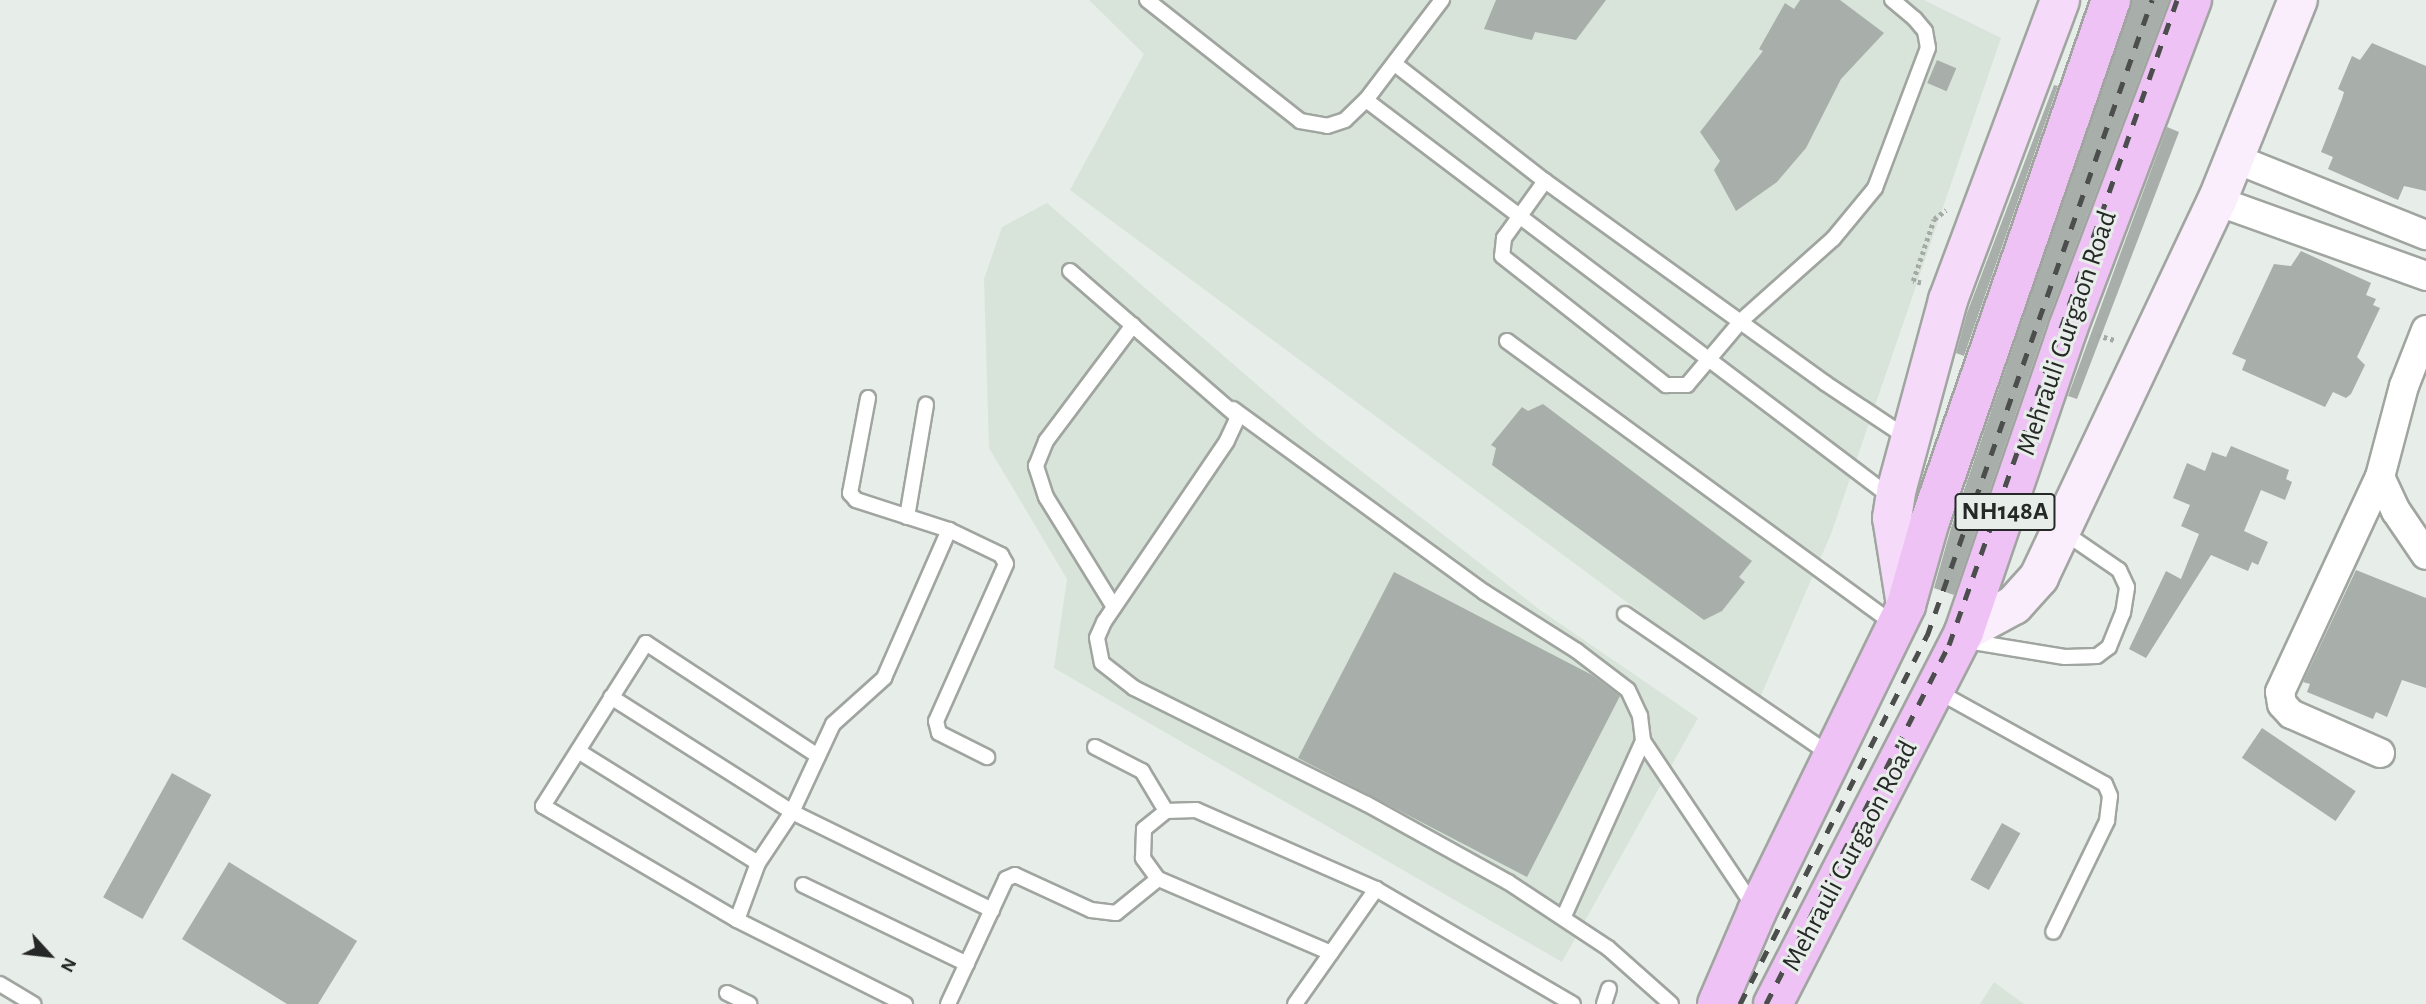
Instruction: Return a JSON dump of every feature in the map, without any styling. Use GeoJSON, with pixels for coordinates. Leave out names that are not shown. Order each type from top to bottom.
{"type":"FeatureCollection","features":[{"type":"Feature","properties":{"kind":"highway","name":"Mehrauli Gurgaon Road"},"geometry":{"type":"LineString","coordinates":[[1717,1004],[1757,911],[1835,758],[1902,616],[1930,521],[2111,0]]}},
{"type":"Feature","properties":{"kind":"highway","name":"Mehrauli Gurgaon Road"},"geometry":{"type":"LineString","coordinates":[[1773,1004],[1937,691],[1962,636],[2077,303],[2192,0]]}},
{"type":"Feature","properties":{"kind":"main road"},"geometry":{"type":"LineString","coordinates":[[1902,616],[1892,518],[1910,439],[1948,300],[2060,0]]}},
{"type":"Feature","properties":{"kind":"street"},"geometry":{"type":"LineString","coordinates":[[1962,636],[2026,594],[2039,577],[2236,159],[2298,0]]}},
{"type":"Feature","properties":{"kind":"street"},"geometry":{"type":"LineString","coordinates":[[2236,159],[2426,235]]}},
{"type":"Feature","properties":{"kind":"street"},"geometry":{"type":"LineString","coordinates":[[2217,201],[2426,276]]}},
{"type":"Feature","properties":{"kind":"street"},"geometry":{"type":"LineString","coordinates":[[2380,752],[2291,714],[2281,704],[2280,692],[2380,477],[2415,390],[2426,330]]}},
{"type":"Feature","properties":{"kind":"street"},"geometry":{"type":"LineString","coordinates":[[2380,477],[2396,511],[2426,555]]}},
{"type":"Feature","properties":{"kind":"lane"},"geometry":{"type":"LineString","coordinates":[[1147,0],[1300,121],[1338,124],[1366,100],[1442,0]]}},
{"type":"Feature","properties":{"kind":"lane"},"geometry":{"type":"LineString","coordinates":[[1545,181],[1504,238],[1502,257],[1666,385],[1687,385],[1742,320],[1853,217],[1875,188],[1891,154],[1928,48],[1925,31],[1892,0]]}},
{"type":"Feature","properties":{"kind":"lane"},"geometry":{"type":"LineString","coordinates":[[1395,64],[1545,181],[1742,320],[1825,383],[1910,439]]}},
{"type":"Feature","properties":{"kind":"lane"},"geometry":{"type":"LineString","coordinates":[[1366,100],[1711,358],[1895,500]]}},
{"type":"Feature","properties":{"kind":"lane"},"geometry":{"type":"LineString","coordinates":[[1070,271],[1233,409],[1484,592],[1577,651],[1628,690],[1640,716],[1643,741],[1757,911]]}},
{"type":"Feature","properties":{"kind":"lane"},"geometry":{"type":"LineString","coordinates":[[1114,607],[1046,497],[1036,466],[1046,441],[1133,325]]}},
{"type":"Feature","properties":{"kind":"lane"},"geometry":{"type":"LineString","coordinates":[[1507,341],[1902,616]]}},
{"type":"Feature","properties":{"kind":"lane"},"geometry":{"type":"LineString","coordinates":[[868,398],[850,493],[856,500],[949,530],[1001,555],[1006,564],[936,721],[939,733],[987,757]]}},
{"type":"Feature","properties":{"kind":"lane"},"geometry":{"type":"LineString","coordinates":[[907,517],[926,405]]}},
{"type":"Feature","properties":{"kind":"lane"},"geometry":{"type":"LineString","coordinates":[[1233,409],[1238,423],[1114,607],[1097,638],[1096,651],[1102,663],[1134,688],[1367,804],[1564,916],[1671,1004]]}},
{"type":"Feature","properties":{"kind":"lane"},"geometry":{"type":"LineString","coordinates":[[737,920],[758,863],[792,812],[833,724],[884,678],[949,530]]}},
{"type":"Feature","properties":{"kind":"lane"},"geometry":{"type":"LineString","coordinates":[[1962,636],[2065,657],[2097,656],[2109,647],[2127,587],[2119,570],[2061,530]]}},
{"type":"Feature","properties":{"kind":"lane"},"geometry":{"type":"LineString","coordinates":[[1625,614],[1835,758]]}},
{"type":"Feature","properties":{"kind":"lane"},"geometry":{"type":"LineString","coordinates":[[818,756],[646,643],[543,806],[737,920],[905,1004]]}},
{"type":"Feature","properties":{"kind":"lane"},"geometry":{"type":"LineString","coordinates":[[1937,691],[2105,784],[2110,796],[2107,821],[2053,932]]}},
{"type":"Feature","properties":{"kind":"lane"},"geometry":{"type":"LineString","coordinates":[[611,697],[792,812],[992,910]]}},
{"type":"Feature","properties":{"kind":"lane"},"geometry":{"type":"LineString","coordinates":[[1564,916],[1643,741]]}},
{"type":"Feature","properties":{"kind":"lane"},"geometry":{"type":"LineString","coordinates":[[1096,747],[1142,771],[1166,811]]}},
{"type":"Feature","properties":{"kind":"lane"},"geometry":{"type":"LineString","coordinates":[[578,751],[758,863]]}},
{"type":"Feature","properties":{"kind":"lane"},"geometry":{"type":"LineString","coordinates":[[1331,953],[1158,879],[1143,858],[1140,842],[1152,820],[1166,811],[1196,810],[1376,889],[1550,999],[1573,1004]]}},
{"type":"Feature","properties":{"kind":"lane"},"geometry":{"type":"LineString","coordinates":[[948,1004],[1006,880],[1016,875],[1091,910],[1116,913],[1158,879]]}},
{"type":"Feature","properties":{"kind":"lane"},"geometry":{"type":"LineString","coordinates":[[803,885],[967,964]]}},
{"type":"Feature","properties":{"kind":"lane"},"geometry":{"type":"LineString","coordinates":[[1295,1004],[1376,889]]}},
{"type":"Feature","properties":{"kind":"lane"},"geometry":{"type":"LineString","coordinates":[[0,984],[33,1004]]}},
{"type":"Feature","properties":{"kind":"lane"},"geometry":{"type":"LineString","coordinates":[[727,993],[750,1004]]}},
{"type":"Feature","properties":{"kind":"path"},"geometry":{"type":"LineString","coordinates":[[1913,281],[1934,219]]}},
{"type":"Feature","properties":{"kind":"shaded area"},"geometry":{"type":"Polygon","coordinates":[[[1089,0],[1924,0],[2001,38],[1831,534],[1759,700],[1070,190],[1144,54],[1089,0]]]}},
{"type":"Feature","properties":{"kind":"shaded area"},"geometry":{"type":"Polygon","coordinates":[[[1047,203],[1315,435],[1540,610],[1698,718],[1562,962],[1054,668],[1067,579],[989,448],[984,279],[1002,227],[1047,203]]]}},
{"type":"Feature","properties":{"kind":"shaded area"},"geometry":{"type":"Polygon","coordinates":[[[1994,982],[2024,1004],[1980,1004],[1994,982]]]}},
{"type":"Feature","properties":{"kind":"building"},"geometry":{"type":"Polygon","coordinates":[[[1496,0],[1606,0],[1576,40],[1535,32],[1532,40],[1484,29],[1496,0]]]}},
{"type":"Feature","properties":{"kind":"building"},"geometry":{"type":"Polygon","coordinates":[[[1800,0],[1840,0],[1884,33],[1841,79],[1806,148],[1777,182],[1736,211],[1714,170],[1720,161],[1700,132],[1763,51],[1759,49],[1785,3],[1794,9],[1800,0]]]}},
{"type":"Feature","properties":{"kind":"building"},"geometry":{"type":"Polygon","coordinates":[[[2132,0],[2169,0],[2048,320],[1954,595],[1934,588],[1951,528],[2132,0]]]}},
{"type":"Feature","properties":{"kind":"building"},"geometry":{"type":"Polygon","coordinates":[[[2372,43],[2426,66],[2426,191],[2404,186],[2398,200],[2328,169],[2333,157],[2321,152],[2342,99],[2344,92],[2338,89],[2352,56],[2360,60],[2372,43]]]}},
{"type":"Feature","properties":{"kind":"building"},"geometry":{"type":"Polygon","coordinates":[[[1937,60],[1956,68],[1947,91],[1927,83],[1937,60]]]}},
{"type":"Feature","properties":{"kind":"building"},"geometry":{"type":"Polygon","coordinates":[[[2054,85],[2058,86],[1964,356],[1956,353],[1967,313],[2054,85]]]}},
{"type":"Feature","properties":{"kind":"building"},"geometry":{"type":"Polygon","coordinates":[[[2167,127],[2179,132],[2077,399],[2068,396],[2167,127]]]}},
{"type":"Feature","properties":{"kind":"building"},"geometry":{"type":"Polygon","coordinates":[[[2301,251],[2371,283],[2366,295],[2376,299],[2373,305],[2380,308],[2357,357],[2365,365],[2351,394],[2346,398],[2333,392],[2325,407],[2242,370],[2246,360],[2232,354],[2274,264],[2291,266],[2301,251]]]}},
{"type":"Feature","properties":{"kind":"building"},"geometry":{"type":"Polygon","coordinates":[[[1543,404],[1752,561],[1739,577],[1745,582],[1722,611],[1704,620],[1492,465],[1496,448],[1491,445],[1522,407],[1528,411],[1543,404]]]}},
{"type":"Feature","properties":{"kind":"building"},"geometry":{"type":"Polygon","coordinates":[[[2231,446],[2289,470],[2286,479],[2292,482],[2285,500],[2261,490],[2244,531],[2268,542],[2258,565],[2252,562],[2248,571],[2211,555],[2146,658],[2129,649],[2166,571],[2181,579],[2199,534],[2181,526],[2190,505],[2173,498],[2187,463],[2205,471],[2212,452],[2226,457],[2231,446]]]}},
{"type":"Feature","properties":{"kind":"building"},"geometry":{"type":"Polygon","coordinates":[[[2356,570],[2426,598],[2426,688],[2402,680],[2387,717],[2376,712],[2373,719],[2307,692],[2310,684],[2303,682],[2356,570]]]}},
{"type":"Feature","properties":{"kind":"building"},"geometry":{"type":"Polygon","coordinates":[[[1394,572],[1592,675],[1620,696],[1527,877],[1298,758],[1394,572]]]}},
{"type":"Feature","properties":{"kind":"building"},"geometry":{"type":"Polygon","coordinates":[[[2262,728],[2356,791],[2336,821],[2242,758],[2262,728]]]}},
{"type":"Feature","properties":{"kind":"building"},"geometry":{"type":"Polygon","coordinates":[[[172,773],[211,795],[143,919],[103,897],[172,773]]]}},
{"type":"Feature","properties":{"kind":"building"},"geometry":{"type":"Polygon","coordinates":[[[2002,823],[2020,833],[1989,890],[1970,880],[2002,823]]]}},
{"type":"Feature","properties":{"kind":"building"},"geometry":{"type":"Polygon","coordinates":[[[229,862],[357,941],[318,1004],[287,1004],[182,939],[229,862]]]}},
{"type":"Feature","properties":{"kind":"railway"},"geometry":{"type":"LineString","coordinates":[[1740,1004],[1927,636],[2152,0]]}},
{"type":"Feature","properties":{"kind":"railway"},"geometry":{"type":"LineString","coordinates":[[1766,1004],[1949,645],[2177,0]]}}]}
